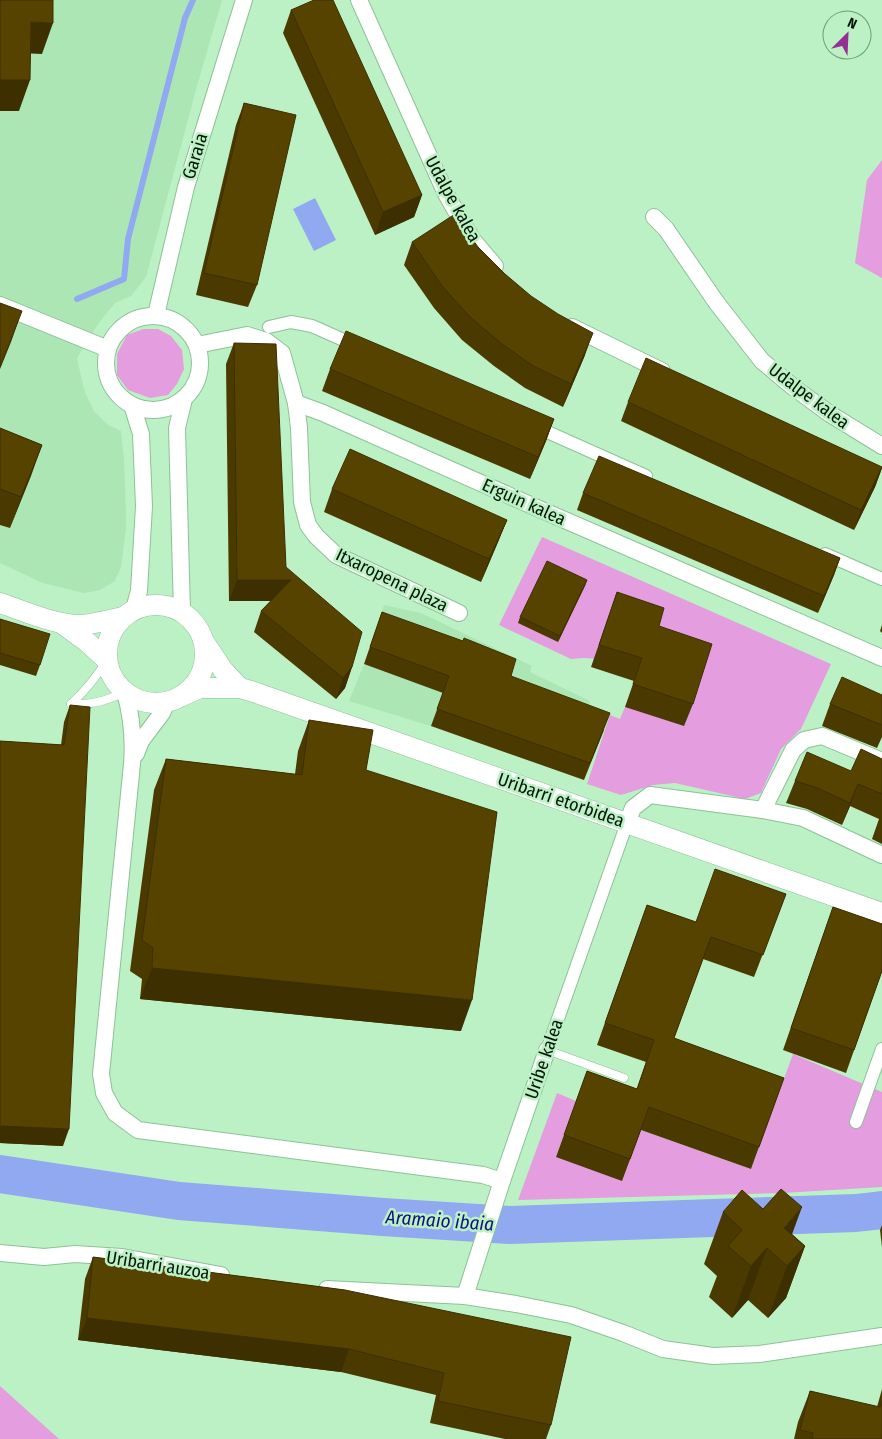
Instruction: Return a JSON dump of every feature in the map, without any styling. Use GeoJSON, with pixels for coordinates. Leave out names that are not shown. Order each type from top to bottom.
{"type":"FeatureCollection","features":[{"type":"Feature","properties":{"kind":"street","name":"Garaia"},"geometry":{"type":"LineString","coordinates":[[156,315],[186,187],[244,0]]}},
{"type":"Feature","properties":{"kind":"street","name":"Udalpe kalea"},"geometry":{"type":"LineString","coordinates":[[359,0],[446,194],[472,239],[503,276]]}},
{"type":"Feature","properties":{"kind":"street","name":"Udalpe kalea"},"geometry":{"type":"LineString","coordinates":[[654,217],[666,229],[716,302],[762,361],[793,387],[882,446]]}},
{"type":"Feature","properties":{"kind":"street"},"geometry":{"type":"LineString","coordinates":[[0,305],[108,349]]}},
{"type":"Feature","properties":{"kind":"street"},"geometry":{"type":"LineString","coordinates":[[156,315],[169,318],[181,324],[197,344],[200,356],[198,380],[184,399],[172,406],[159,410],[145,409],[132,405],[121,398],[107,376],[106,362],[108,349],[114,335],[126,324],[140,317],[156,315]]}},
{"type":"Feature","properties":{"kind":"street"},"geometry":{"type":"LineString","coordinates":[[563,321],[678,379]]}},
{"type":"Feature","properties":{"kind":"street"},"geometry":{"type":"LineString","coordinates":[[269,327],[291,322],[312,326],[366,350]]}},
{"type":"Feature","properties":{"kind":"street"},"geometry":{"type":"LineString","coordinates":[[197,344],[247,335],[266,341],[282,353],[296,403]]}},
{"type":"Feature","properties":{"kind":"street"},"geometry":{"type":"LineString","coordinates":[[182,612],[177,428],[184,399]]}},
{"type":"Feature","properties":{"kind":"street","name":"Itxaropena plaza"},"geometry":{"type":"LineString","coordinates":[[296,403],[302,502],[308,525],[316,536],[336,555],[459,613]]}},
{"type":"Feature","properties":{"kind":"street","name":"Erguin kalea"},"geometry":{"type":"LineString","coordinates":[[296,403],[324,413],[882,658]]}},
{"type":"Feature","properties":{"kind":"street"},"geometry":{"type":"LineString","coordinates":[[132,405],[141,434],[144,506],[139,591],[129,613],[113,629],[107,644],[107,660],[110,672],[116,683],[125,692],[138,700],[152,703],[174,699],[200,688],[240,688]]}},
{"type":"Feature","properties":{"kind":"street"},"geometry":{"type":"LineString","coordinates":[[521,420],[656,480]]}},
{"type":"Feature","properties":{"kind":"street"},"geometry":{"type":"LineString","coordinates":[[810,548],[882,579]]}},
{"type":"Feature","properties":{"kind":"street"},"geometry":{"type":"LineString","coordinates":[[0,603],[59,622],[79,625],[97,623],[150,605],[166,606],[182,612],[194,624],[223,670],[240,688]]}},
{"type":"Feature","properties":{"kind":"street"},"geometry":{"type":"LineString","coordinates":[[59,622],[87,642],[107,660]]}},
{"type":"Feature","properties":{"kind":"street"},"geometry":{"type":"LineString","coordinates":[[132,764],[141,741],[162,713],[174,699],[194,685],[202,672],[205,656],[203,640]]}},
{"type":"Feature","properties":{"kind":"street","name":"Uribarri etorbidea"},"geometry":{"type":"LineString","coordinates":[[240,688],[882,914]]}},
{"type":"Feature","properties":{"kind":"street"},"geometry":{"type":"LineString","coordinates":[[125,692],[130,710],[134,740],[101,1074],[104,1094],[115,1113],[138,1130],[488,1176],[502,1181]]}},
{"type":"Feature","properties":{"kind":"street"},"geometry":{"type":"LineString","coordinates":[[763,810],[792,750],[804,740],[822,736],[882,761]]}},
{"type":"Feature","properties":{"kind":"street"},"geometry":{"type":"LineString","coordinates":[[627,823],[633,808],[650,795],[763,810],[803,818],[882,855]]}},
{"type":"Feature","properties":{"kind":"street","name":"Uribe kalea"},"geometry":{"type":"LineString","coordinates":[[465,1296],[502,1181],[627,823]]}},
{"type":"Feature","properties":{"kind":"street"},"geometry":{"type":"LineString","coordinates":[[856,1122],[882,1049]]}},
{"type":"Feature","properties":{"kind":"street","name":"Uribarri auzoa"},"geometry":{"type":"LineString","coordinates":[[0,1253],[44,1257],[74,1254],[122,1258],[236,1277]]}},
{"type":"Feature","properties":{"kind":"street"},"geometry":{"type":"LineString","coordinates":[[314,1287],[331,1290],[465,1296],[516,1304],[571,1315],[663,1349],[713,1356],[760,1354],[882,1336]]}},
{"type":"Feature","properties":{"kind":"lane"},"geometry":{"type":"LineString","coordinates":[[107,660],[97,677],[71,704],[89,704],[105,701],[125,692]]}},
{"type":"Feature","properties":{"kind":"lane"},"geometry":{"type":"LineString","coordinates":[[548,1050],[624,1078]]}},
{"type":"Feature","properties":{"kind":"shaded area"},"geometry":{"type":"Polygon","coordinates":[[[0,0],[222,0],[146,277],[131,296],[115,303],[98,324],[77,358],[84,390],[94,411],[108,425],[121,431],[126,512],[126,529],[121,567],[115,581],[100,590],[84,593],[43,583],[0,563],[0,0]]]}},
{"type":"Feature","properties":{"kind":"shaded area"},"geometry":{"type":"Polygon","coordinates":[[[882,160],[882,278],[855,263],[867,180],[882,160]]]}},
{"type":"Feature","properties":{"kind":"shaded area"},"geometry":{"type":"Polygon","coordinates":[[[143,329],[158,329],[171,336],[182,350],[184,369],[177,384],[168,395],[150,398],[128,390],[117,375],[117,354],[127,335],[143,329]]]}},
{"type":"Feature","properties":{"kind":"shaded area"},"geometry":{"type":"Polygon","coordinates":[[[542,537],[831,664],[801,729],[781,749],[761,793],[745,799],[675,783],[653,785],[621,795],[587,784],[610,715],[620,719],[625,707],[704,666],[584,658],[571,659],[499,625],[542,537]]]}},
{"type":"Feature","properties":{"kind":"shaded area"},"geometry":{"type":"Polygon","coordinates":[[[384,605],[421,613],[532,666],[530,672],[590,701],[589,705],[610,715],[584,780],[431,726],[349,701],[384,605]]]}},
{"type":"Feature","properties":{"kind":"shaded area"},"geometry":{"type":"Polygon","coordinates":[[[793,1054],[882,1092],[882,1187],[783,1193],[518,1200],[557,1093],[576,1101],[556,1157],[641,1130],[751,1169],[793,1054]]]}},
{"type":"Feature","properties":{"kind":"shaded area"},"geometry":{"type":"Polygon","coordinates":[[[0,1386],[59,1439],[0,1439],[0,1386]]]}},
{"type":"Feature","properties":{"kind":"water"},"geometry":{"type":"Polygon","coordinates":[[[315,198],[336,240],[314,251],[293,209],[315,198]]]}},
{"type":"Feature","properties":{"kind":"building"},"geometry":{"type":"Polygon","coordinates":[[[0,0],[53,0],[53,23],[31,22],[30,80],[0,80],[0,0]]]}},
{"type":"Feature","properties":{"kind":"building"},"geometry":{"type":"Polygon","coordinates":[[[314,0],[333,0],[422,195],[383,212],[291,10],[314,0]]]}},
{"type":"Feature","properties":{"kind":"building"},"geometry":{"type":"Polygon","coordinates":[[[244,103],[296,115],[257,285],[204,273],[244,103]]]}},
{"type":"Feature","properties":{"kind":"building"},"geometry":{"type":"Polygon","coordinates":[[[455,214],[478,247],[505,274],[531,296],[558,314],[593,333],[571,384],[533,366],[502,344],[471,318],[442,286],[412,242],[455,214]]]}},
{"type":"Feature","properties":{"kind":"building"},"geometry":{"type":"Polygon","coordinates":[[[0,303],[22,311],[0,367],[0,303]]]}},
{"type":"Feature","properties":{"kind":"building"},"geometry":{"type":"Polygon","coordinates":[[[346,331],[554,419],[538,457],[330,369],[346,331]]]}},
{"type":"Feature","properties":{"kind":"building"},"geometry":{"type":"Polygon","coordinates":[[[234,343],[276,344],[286,567],[362,632],[352,667],[343,678],[261,611],[291,580],[237,580],[234,343]]]}},
{"type":"Feature","properties":{"kind":"building"},"geometry":{"type":"Polygon","coordinates":[[[646,358],[882,467],[861,510],[628,402],[646,358]]]}},
{"type":"Feature","properties":{"kind":"building"},"geometry":{"type":"Polygon","coordinates":[[[0,428],[42,445],[21,497],[0,489],[0,428]]]}},
{"type":"Feature","properties":{"kind":"building"},"geometry":{"type":"Polygon","coordinates":[[[350,449],[507,520],[489,559],[332,489],[350,449]]]}},
{"type":"Feature","properties":{"kind":"building"},"geometry":{"type":"Polygon","coordinates":[[[599,456],[840,558],[824,596],[583,493],[599,456]]]}},
{"type":"Feature","properties":{"kind":"building"},"geometry":{"type":"Polygon","coordinates":[[[547,561],[587,580],[560,636],[520,617],[547,561]]]}},
{"type":"Feature","properties":{"kind":"building"},"geometry":{"type":"Polygon","coordinates":[[[617,592],[664,608],[659,626],[712,644],[693,704],[633,684],[642,658],[599,645],[617,592]]]}},
{"type":"Feature","properties":{"kind":"building"},"geometry":{"type":"Polygon","coordinates":[[[382,612],[463,641],[464,638],[516,659],[511,676],[610,713],[590,763],[437,709],[449,676],[370,647],[382,612]]]}},
{"type":"Feature","properties":{"kind":"building"},"geometry":{"type":"Polygon","coordinates":[[[0,619],[50,634],[40,665],[0,653],[0,619]]]}},
{"type":"Feature","properties":{"kind":"building"},"geometry":{"type":"Polygon","coordinates":[[[842,677],[882,695],[882,725],[830,704],[842,677]]]}},
{"type":"Feature","properties":{"kind":"building"},"geometry":{"type":"Polygon","coordinates":[[[70,705],[90,707],[69,1129],[0,1126],[0,741],[64,745],[70,705]]]}},
{"type":"Feature","properties":{"kind":"building"},"geometry":{"type":"Polygon","coordinates":[[[309,720],[373,730],[366,770],[497,812],[472,1000],[152,968],[153,948],[142,940],[166,759],[302,775],[309,720]]]}},
{"type":"Feature","properties":{"kind":"building"},"geometry":{"type":"Polygon","coordinates":[[[861,749],[882,759],[882,794],[858,784],[850,803],[815,787],[795,781],[807,752],[851,771],[861,749]]]}},
{"type":"Feature","properties":{"kind":"building"},"geometry":{"type":"Polygon","coordinates":[[[715,869],[786,894],[763,955],[711,937],[674,1038],[784,1078],[759,1147],[649,1107],[630,1159],[564,1135],[587,1071],[637,1089],[654,1040],[605,1023],[647,905],[696,922],[715,869]]]}},
{"type":"Feature","properties":{"kind":"building"},"geometry":{"type":"Polygon","coordinates":[[[833,907],[882,924],[882,971],[854,1050],[791,1028],[833,907]]]}},
{"type":"Feature","properties":{"kind":"building"},"geometry":{"type":"Polygon","coordinates":[[[781,1189],[802,1207],[784,1228],[805,1246],[787,1266],[767,1248],[751,1266],[728,1246],[742,1230],[723,1212],[742,1190],[763,1209],[781,1189]]]}},
{"type":"Feature","properties":{"kind":"building"},"geometry":{"type":"Polygon","coordinates":[[[93,1257],[345,1290],[571,1337],[551,1425],[438,1401],[444,1373],[349,1349],[87,1318],[93,1257]]]}},
{"type":"Feature","properties":{"kind":"building"},"geometry":{"type":"Polygon","coordinates":[[[810,1391],[880,1407],[882,1401],[882,1439],[812,1439],[813,1433],[800,1430],[810,1391]]]}},
{"type":"Feature","properties":{"kind":"waterway"},"geometry":{"type":"LineString","coordinates":[[77,299],[124,279],[128,239],[185,18],[193,0]]}},
{"type":"Feature","properties":{"kind":"waterway","name":"Aramaio ibaia"},"geometry":{"type":"LineString","coordinates":[[0,1174],[179,1201],[510,1225],[856,1213],[882,1210]]}}]}
